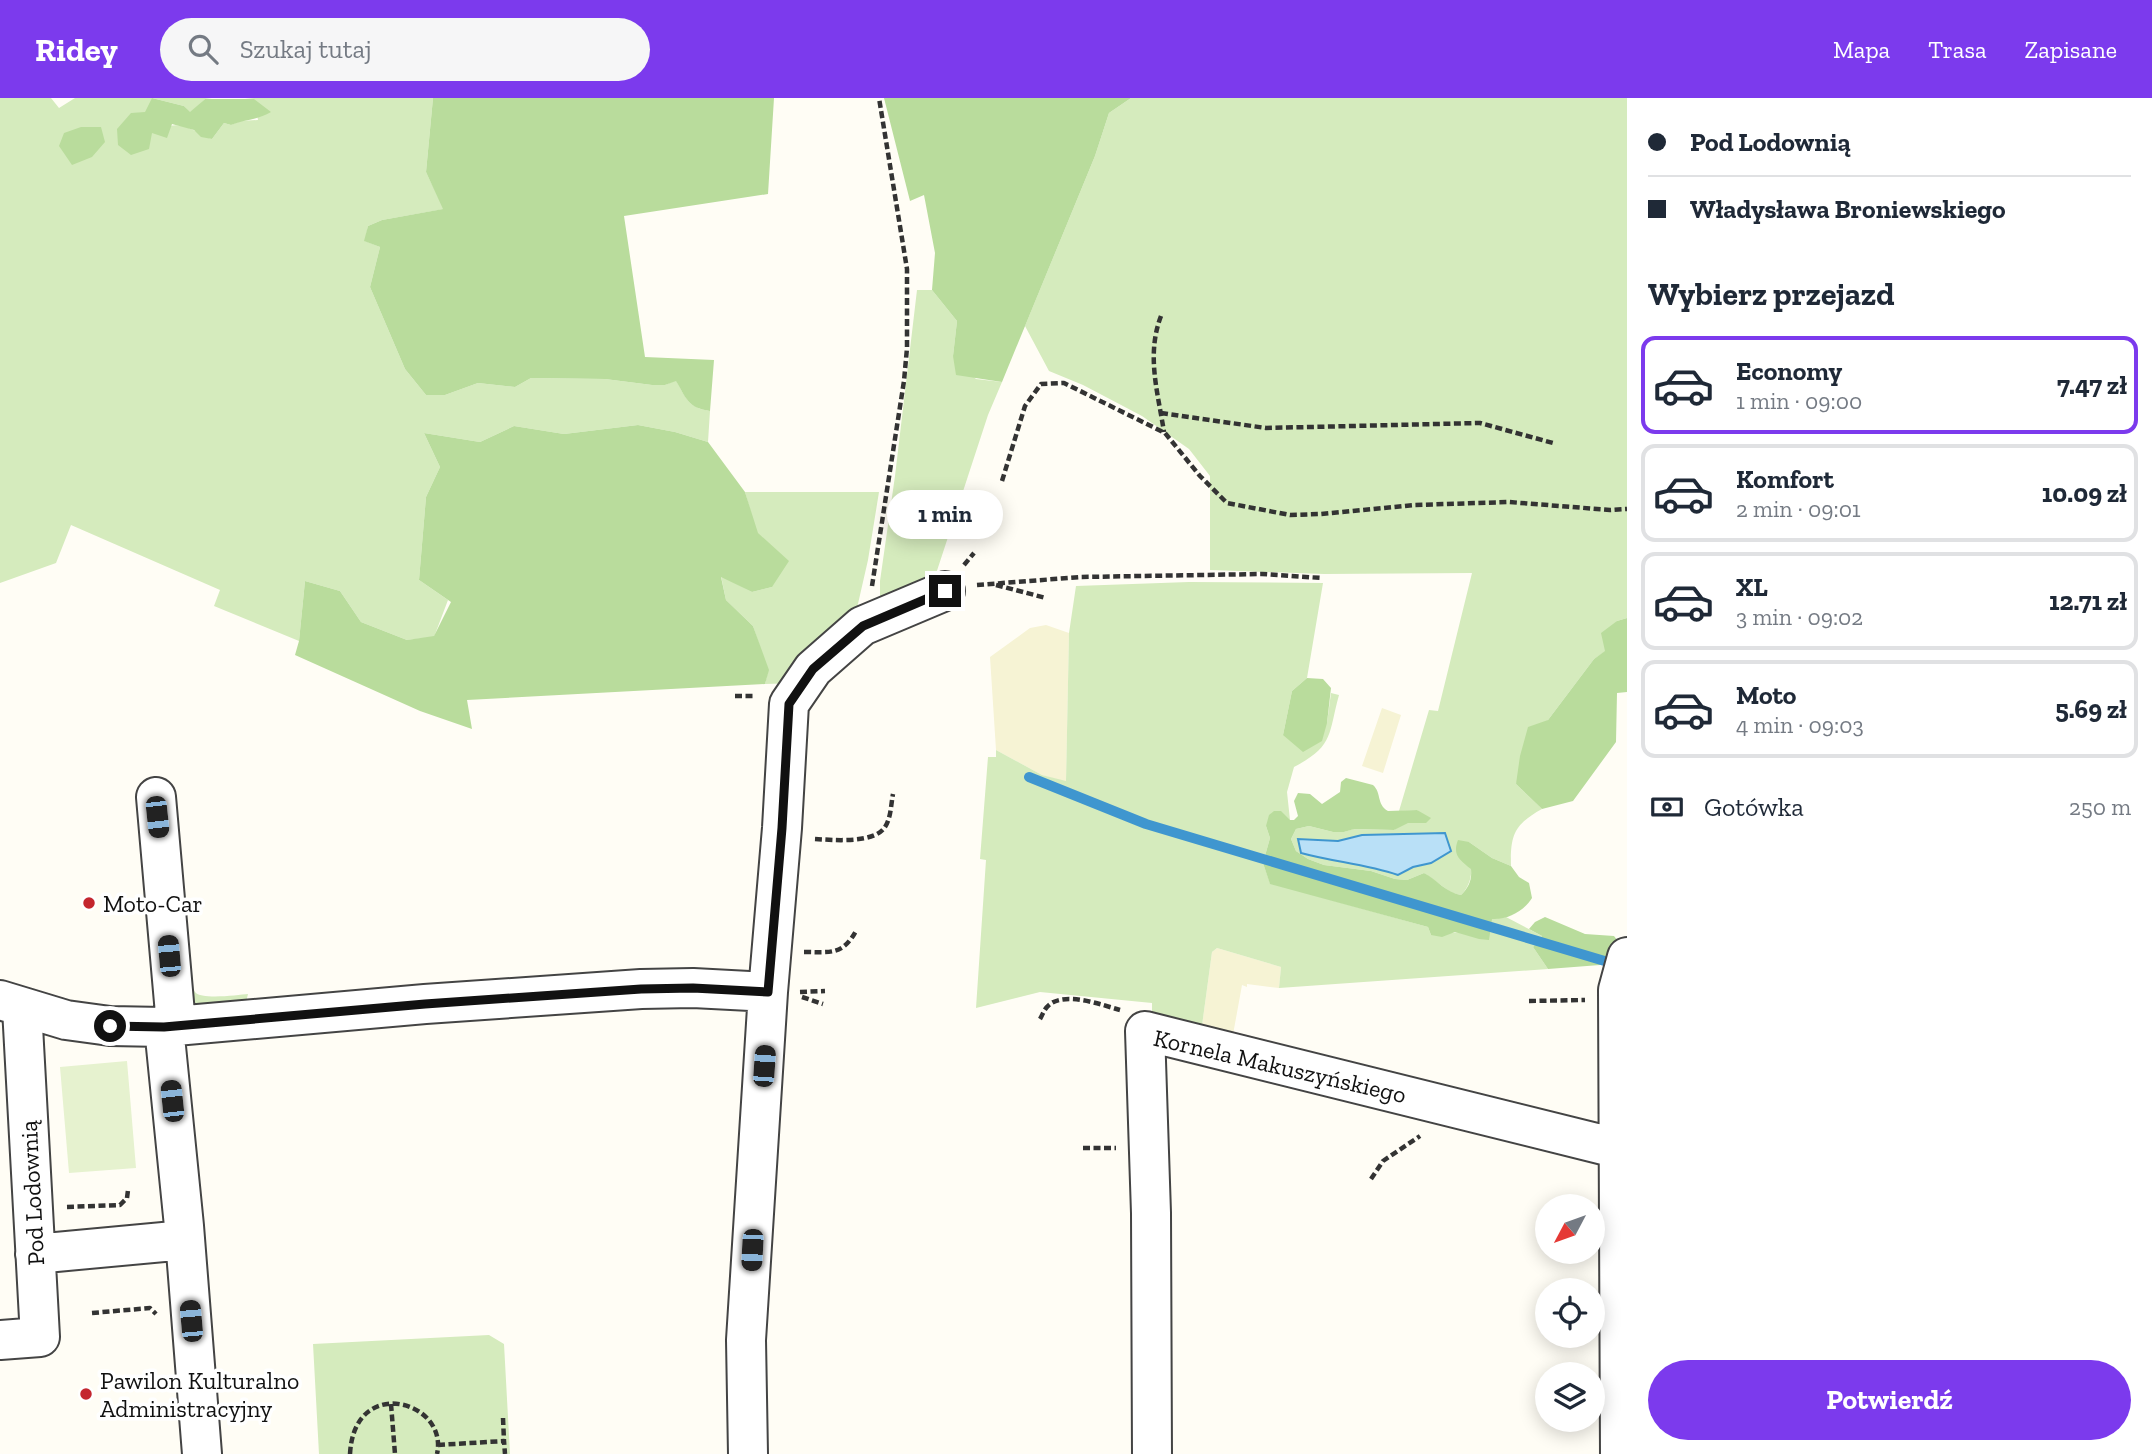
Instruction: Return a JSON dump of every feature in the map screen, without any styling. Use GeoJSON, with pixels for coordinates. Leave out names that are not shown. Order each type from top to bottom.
{"type":"FeatureCollection","features":[{"type":"Feature","properties":{"kind":"street"},"geometry":{"type":"LineString","coordinates":[[748,1454],[746,1340],[778,992],[772,947],[789,704],[813,669],[863,626],[945,591]]}},
{"type":"Feature","properties":{"kind":"street"},"geometry":{"type":"LineString","coordinates":[[156,797],[202,1454]]}},
{"type":"Feature","properties":{"kind":"street"},"geometry":{"type":"LineString","coordinates":[[1620,1454],[1618,990],[1627,957]]}},
{"type":"Feature","properties":{"kind":"street","name":"Pod Lodownią"},"geometry":{"type":"LineString","coordinates":[[0,1340],[40,1337],[32,1209],[11,1004],[66,1020],[110,1026],[170,1026],[641,989],[693,988],[778,992]]}},
{"type":"Feature","properties":{"kind":"street","name":"Kornela Makuszyńskiego"},"geometry":{"type":"LineString","coordinates":[[1152,1454],[1151,1213],[1145,1031],[1620,1149]]}},
{"type":"Feature","properties":{"kind":"street"},"geometry":{"type":"LineString","coordinates":[[34,1254],[185,1240]]}},
{"type":"Feature","properties":{"kind":"path"},"geometry":{"type":"LineString","coordinates":[[863,626],[874,574],[907,348],[907,269],[879,98]]}},
{"type":"Feature","properties":{"kind":"path"},"geometry":{"type":"LineString","coordinates":[[1160,316],[1154,332],[1153,376],[1165,433]]}},
{"type":"Feature","properties":{"kind":"path"},"geometry":{"type":"LineString","coordinates":[[1002,481],[1025,406],[1041,384],[1064,383],[1165,433],[1200,476],[1227,503],[1290,515],[1415,505],[1509,502],[1627,509]]}},
{"type":"Feature","properties":{"kind":"path"},"geometry":{"type":"LineString","coordinates":[[1161,413],[1266,428],[1480,422],[1553,443]]}},
{"type":"Feature","properties":{"kind":"path"},"geometry":{"type":"LineString","coordinates":[[945,591],[974,553]]}},
{"type":"Feature","properties":{"kind":"path"},"geometry":{"type":"LineString","coordinates":[[945,591],[990,583],[1123,576],[1262,574],[1322,578]]}},
{"type":"Feature","properties":{"kind":"path"},"geometry":{"type":"LineString","coordinates":[[990,583],[1046,598]]}},
{"type":"Feature","properties":{"kind":"path"},"geometry":{"type":"LineString","coordinates":[[804,839],[855,840],[880,832],[886,825],[894,794]]}},
{"type":"Feature","properties":{"kind":"path"},"geometry":{"type":"LineString","coordinates":[[772,947],[792,951],[839,950],[850,944],[857,929]]}},
{"type":"Feature","properties":{"kind":"path"},"geometry":{"type":"LineString","coordinates":[[778,992],[823,1004]]}},
{"type":"Feature","properties":{"kind":"path"},"geometry":{"type":"LineString","coordinates":[[1040,1019],[1046,1007],[1056,1000],[1087,1000],[1123,1011],[1145,1031]]}},
{"type":"Feature","properties":{"kind":"path"},"geometry":{"type":"LineString","coordinates":[[1529,1001],[1618,1001]]}},
{"type":"Feature","properties":{"kind":"path"},"geometry":{"type":"LineString","coordinates":[[32,1209],[120,1205],[127,1198],[128,1190]]}},
{"type":"Feature","properties":{"kind":"path"},"geometry":{"type":"LineString","coordinates":[[350,1454],[351,1434],[362,1416],[380,1405],[401,1403],[421,1412],[435,1428],[438,1454]]}},
{"type":"Feature","properties":{"kind":"path"},"geometry":{"type":"LineString","coordinates":[[391,1404],[395,1454]]}},
{"type":"Feature","properties":{"kind":"path"},"geometry":{"type":"LineString","coordinates":[[503,1418],[505,1454]]}},
{"type":"Feature","properties":{"kind":"path"},"geometry":{"type":"LineString","coordinates":[[438,1445],[504,1441]]}},
{"type":"Feature","properties":{"kind":"shaded area"},"geometry":{"type":"Polygon","coordinates":[[[1046,625],[1069,633],[1066,782],[1042,775],[996,750],[990,657],[1030,628],[1046,625]]]}},
{"type":"Feature","properties":{"kind":"shaded area"},"geometry":{"type":"Polygon","coordinates":[[[1382,708],[1401,715],[1383,773],[1362,766],[1382,708]]]}},
{"type":"Feature","properties":{"kind":"shaded area"},"geometry":{"type":"Polygon","coordinates":[[[1217,948],[1281,967],[1279,988],[1242,985],[1232,1040],[1201,1033],[1212,952],[1217,948]]]}},
{"type":"Feature","properties":{"kind":"green space"},"geometry":{"type":"Polygon","coordinates":[[[0,98],[51,98],[59,108],[75,98],[152,98],[152,132],[176,125],[212,139],[224,123],[231,125],[240,121],[258,120],[254,99],[245,98],[433,98],[426,172],[444,209],[382,220],[368,226],[365,241],[380,247],[370,287],[405,369],[426,395],[445,395],[478,383],[515,387],[531,378],[605,379],[652,385],[665,385],[676,380],[689,402],[697,408],[710,411],[708,442],[638,425],[564,434],[514,426],[480,442],[424,433],[440,467],[426,497],[419,580],[448,600],[434,637],[407,640],[361,622],[340,591],[305,581],[299,641],[214,606],[220,590],[71,525],[56,563],[0,583],[0,98]]]}},
{"type":"Feature","properties":{"kind":"green space"},"geometry":{"type":"Polygon","coordinates":[[[152,98],[212,98],[205,99],[190,113],[184,106],[152,98]]]}},
{"type":"Feature","properties":{"kind":"green space"},"geometry":{"type":"Polygon","coordinates":[[[152,98],[184,106],[190,112],[205,99],[254,99],[271,112],[231,125],[224,123],[212,139],[201,137],[194,130],[172,124],[167,138],[152,133],[149,149],[131,155],[118,145],[117,129],[131,113],[145,112],[152,98]]]}},
{"type":"Feature","properties":{"kind":"green space"},"geometry":{"type":"Polygon","coordinates":[[[433,98],[774,98],[768,194],[624,216],[645,357],[714,360],[710,411],[692,405],[676,381],[665,385],[652,385],[605,379],[531,378],[515,387],[478,383],[445,395],[426,395],[405,369],[370,287],[380,247],[364,241],[368,226],[382,220],[443,209],[426,172],[433,98]]]}},
{"type":"Feature","properties":{"kind":"green space"},"geometry":{"type":"Polygon","coordinates":[[[884,98],[1131,98],[1109,113],[1095,156],[1002,382],[956,375],[953,356],[957,321],[932,290],[935,253],[924,195],[910,201],[884,98]]]}},
{"type":"Feature","properties":{"kind":"green space"},"geometry":{"type":"Polygon","coordinates":[[[1131,98],[1627,98],[1627,618],[1617,621],[1606,651],[1594,659],[1548,720],[1516,784],[1542,809],[1516,831],[1511,866],[1492,858],[1469,842],[1471,877],[1461,895],[1452,893],[1424,873],[1407,880],[1371,871],[1324,865],[1296,851],[1291,839],[1296,829],[1309,826],[1333,832],[1353,829],[1394,830],[1418,810],[1399,811],[1429,710],[1438,711],[1472,573],[1324,574],[1210,570],[1210,476],[1189,449],[1142,416],[1083,385],[1049,371],[1025,326],[1095,156],[1109,113],[1131,98]]]}},
{"type":"Feature","properties":{"kind":"green space"},"geometry":{"type":"Polygon","coordinates":[[[81,127],[101,127],[105,142],[92,157],[72,165],[59,146],[64,133],[81,127]]]}},
{"type":"Feature","properties":{"kind":"green space"},"geometry":{"type":"Polygon","coordinates":[[[917,290],[932,290],[957,321],[953,356],[976,379],[1002,382],[988,415],[931,589],[894,608],[880,597],[880,581],[917,290]]]}},
{"type":"Feature","properties":{"kind":"green space"},"geometry":{"type":"Polygon","coordinates":[[[638,425],[708,442],[745,492],[758,533],[789,561],[772,587],[752,592],[721,577],[726,600],[753,626],[769,670],[765,684],[467,700],[472,729],[420,711],[295,655],[305,581],[340,591],[361,622],[407,640],[434,636],[451,602],[419,580],[426,497],[440,467],[424,433],[480,442],[514,426],[564,434],[638,425]]]}},
{"type":"Feature","properties":{"kind":"green space"},"geometry":{"type":"Polygon","coordinates":[[[745,492],[879,492],[868,560],[852,630],[799,683],[765,684],[768,671],[753,626],[726,600],[721,576],[752,592],[772,587],[745,492]]]}},
{"type":"Feature","properties":{"kind":"green space"},"geometry":{"type":"Polygon","coordinates":[[[1189,582],[1323,583],[1307,678],[1292,691],[1283,735],[1327,723],[1331,693],[1339,695],[1323,746],[1294,767],[1287,792],[1290,820],[1266,826],[1270,838],[1263,863],[1270,883],[1428,927],[1431,935],[1460,932],[1492,919],[1506,917],[1542,936],[1533,947],[1548,969],[1279,988],[1281,967],[1217,948],[1212,952],[1201,1033],[1152,1021],[1152,1003],[1040,992],[976,1008],[986,860],[980,859],[988,757],[996,757],[996,750],[1042,775],[1066,781],[1069,633],[1076,586],[1189,582]]]}},
{"type":"Feature","properties":{"kind":"green space"},"geometry":{"type":"Polygon","coordinates":[[[1627,618],[1627,692],[1617,693],[1616,742],[1573,801],[1542,809],[1516,784],[1528,727],[1548,720],[1594,659],[1605,651],[1601,633],[1617,621],[1627,618]]]}},
{"type":"Feature","properties":{"kind":"green space"},"geometry":{"type":"Polygon","coordinates":[[[1307,678],[1323,679],[1331,688],[1322,741],[1303,752],[1283,735],[1292,691],[1307,678]]]}},
{"type":"Feature","properties":{"kind":"green space"},"geometry":{"type":"Polygon","coordinates":[[[1346,778],[1373,785],[1382,805],[1388,811],[1417,810],[1431,818],[1426,823],[1408,823],[1394,830],[1354,829],[1333,832],[1309,826],[1296,829],[1291,839],[1296,851],[1308,859],[1324,865],[1371,871],[1395,879],[1407,880],[1424,873],[1461,895],[1469,883],[1471,869],[1460,860],[1456,850],[1458,840],[1469,842],[1492,858],[1511,866],[1519,877],[1529,883],[1532,898],[1515,914],[1492,919],[1489,940],[1455,932],[1442,937],[1431,935],[1428,927],[1270,884],[1263,863],[1270,838],[1266,826],[1269,815],[1274,811],[1281,811],[1290,820],[1294,820],[1298,816],[1294,801],[1298,793],[1310,794],[1322,804],[1340,792],[1341,782],[1346,778]]]}},
{"type":"Feature","properties":{"kind":"green space"},"geometry":{"type":"Polygon","coordinates":[[[1545,917],[1585,934],[1614,936],[1621,945],[1600,965],[1548,969],[1533,947],[1542,936],[1529,929],[1545,917]]]}},
{"type":"Feature","properties":{"kind":"green space"},"geometry":{"type":"Polygon","coordinates":[[[192,974],[195,992],[204,996],[248,994],[246,1002],[192,1005],[181,979],[192,974]]]}},
{"type":"Feature","properties":{"kind":"green space"},"geometry":{"type":"Polygon","coordinates":[[[127,1061],[136,1168],[69,1173],[60,1067],[127,1061]]]}},
{"type":"Feature","properties":{"kind":"green space"},"geometry":{"type":"Polygon","coordinates":[[[489,1335],[504,1344],[510,1454],[319,1454],[313,1344],[489,1335]]]}},
{"type":"Feature","properties":{"kind":"water"},"geometry":{"type":"Polygon","coordinates":[[[1445,833],[1451,851],[1431,863],[1413,867],[1398,875],[1301,853],[1298,839],[1338,841],[1362,835],[1445,833]]]}},
{"type":"Feature","properties":{"kind":"waterway"},"geometry":{"type":"LineString","coordinates":[[1029,777],[1146,824],[1618,965]]}},
{"type":"Feature","properties":{"kind":"place","name":"Moto-Car"},"geometry":{"type":"Point","coordinates":[89,903]}},
{"type":"Feature","properties":{"kind":"place","name":"Pawilon Kulturalno Administracyjny"},"geometry":{"type":"Point","coordinates":[86,1394]}},
{"type":"Feature","properties":{"kind":"route"},"geometry":{"type":"LineString","coordinates":[[110,1026],[164,1027],[425,1004],[641,989],[693,988],[768,992],[789,704],[813,669],[863,626],[945,591]]}}]}
